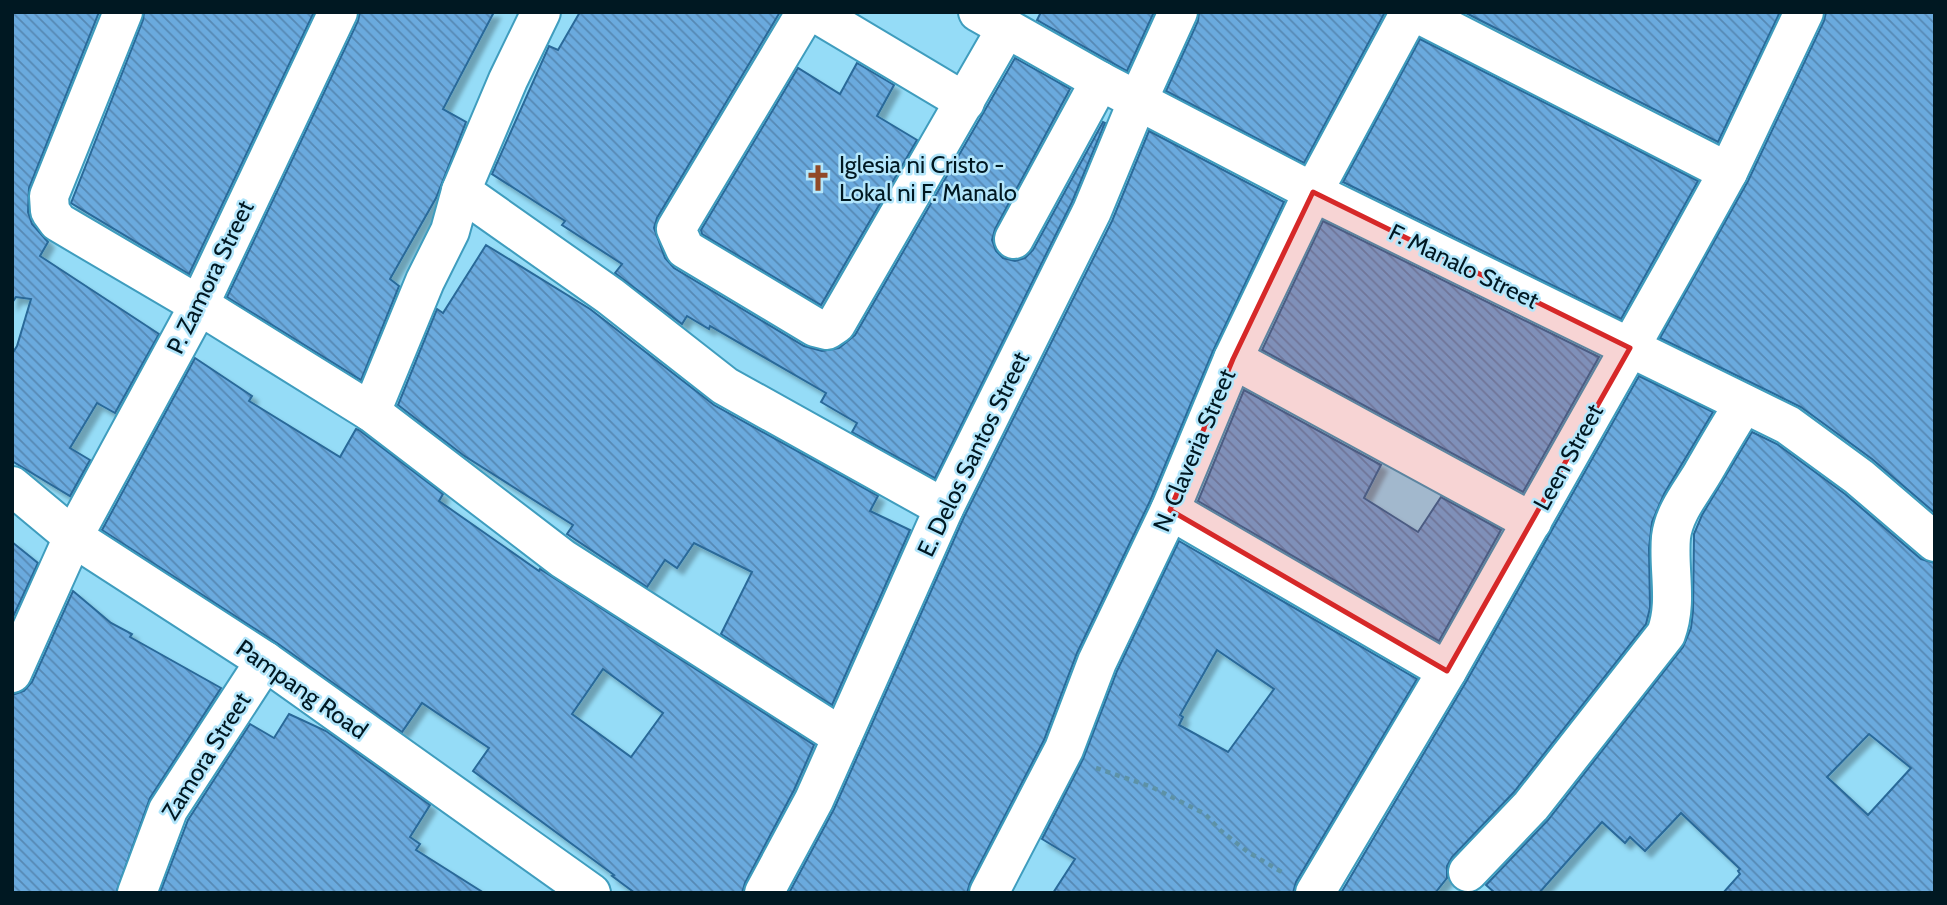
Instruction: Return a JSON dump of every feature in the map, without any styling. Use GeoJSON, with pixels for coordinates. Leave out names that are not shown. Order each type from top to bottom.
{"type":"FeatureCollection","features":[{"type":"Feature","properties":{"kind":"street"},"geometry":{"type":"LineString","coordinates":[[123,12],[49,196],[50,211],[58,222],[199,305],[371,412],[563,559],[842,737]]}},
{"type":"Feature","properties":{"kind":"street","name":"P. Zamora Street"},"geometry":{"type":"LineString","coordinates":[[12,673],[73,537],[199,305],[338,12]]}},
{"type":"Feature","properties":{"kind":"street"},"geometry":{"type":"LineString","coordinates":[[371,412],[425,281],[450,231],[461,191],[508,80],[541,12]]}},
{"type":"Feature","properties":{"kind":"street"},"geometry":{"type":"LineString","coordinates":[[806,12],[676,229],[685,249],[815,327],[827,330],[836,324],[965,102],[992,21]]}},
{"type":"Feature","properties":{"kind":"street"},"geometry":{"type":"LineString","coordinates":[[814,12],[965,102]]}},
{"type":"Feature","properties":{"kind":"street","name":"E. Delos Santos Street"},"geometry":{"type":"LineString","coordinates":[[764,893],[814,800],[944,508],[1081,236],[1178,12]]}},
{"type":"Feature","properties":{"kind":"street"},"geometry":{"type":"LineString","coordinates":[[1412,12],[1727,172]]}},
{"type":"Feature","properties":{"kind":"street","name":"N. Claveria Street"},"geometry":{"type":"LineString","coordinates":[[989,893],[1064,749],[1097,662],[1170,510],[1233,359],[1313,192],[1412,12]]}},
{"type":"Feature","properties":{"kind":"street","name":"Leen Street"},"geometry":{"type":"LineString","coordinates":[[1315,893],[1447,671],[1630,348],[1727,172],[1804,12]]}},
{"type":"Feature","properties":{"kind":"street","name":"F. Manalo Street"},"geometry":{"type":"LineString","coordinates":[[992,21],[1100,81],[1313,192],[1788,425],[1932,533]]}},
{"type":"Feature","properties":{"kind":"street"},"geometry":{"type":"LineString","coordinates":[[1014,239],[1100,81]]}},
{"type":"Feature","properties":{"kind":"street"},"geometry":{"type":"LineString","coordinates":[[461,191],[610,296],[725,386],[944,508]]}},
{"type":"Feature","properties":{"kind":"street"},"geometry":{"type":"LineString","coordinates":[[1233,359],[1532,522]]}},
{"type":"Feature","properties":{"kind":"street"},"geometry":{"type":"LineString","coordinates":[[1468,872],[1531,806],[1666,634],[1673,603],[1671,537],[1674,523],[1683,503],[1744,404]]}},
{"type":"Feature","properties":{"kind":"street","name":"Pampang Road"},"geometry":{"type":"LineString","coordinates":[[12,486],[73,537],[265,662],[591,893]]}},
{"type":"Feature","properties":{"kind":"street"},"geometry":{"type":"LineString","coordinates":[[1170,510],[1447,671]]}},
{"type":"Feature","properties":{"kind":"street","name":"Zamora Street"},"geometry":{"type":"LineString","coordinates":[[137,893],[168,810],[265,662]]}},
{"type":"Feature","properties":{"kind":"path"},"geometry":{"type":"LineString","coordinates":[[1064,749],[1103,772],[1152,788],[1205,814],[1248,852],[1315,893]]}},
{"type":"Feature","properties":{"kind":"highlighted area"},"geometry":{"type":"Polygon","coordinates":[[[1313,192],[1630,348],[1447,671],[1170,510],[1233,359],[1313,192]]]}},
{"type":"Feature","properties":{"kind":"building"},"geometry":{"type":"Polygon","coordinates":[[[12,12],[99,12],[29,188],[28,212],[32,224],[48,242],[40,256],[159,334],[115,413],[97,403],[70,448],[90,460],[70,496],[12,461],[12,354],[17,346],[31,299],[16,297],[12,303],[12,12]]]}},
{"type":"Feature","properties":{"kind":"building"},"geometry":{"type":"Polygon","coordinates":[[[144,12],[314,12],[189,274],[71,203],[144,12]]]}},
{"type":"Feature","properties":{"kind":"building"},"geometry":{"type":"Polygon","coordinates":[[[360,12],[494,12],[443,109],[466,122],[436,198],[390,279],[399,286],[361,380],[227,297],[360,12]]]}},
{"type":"Feature","properties":{"kind":"building"},"geometry":{"type":"Polygon","coordinates":[[[580,12],[780,12],[657,218],[654,228],[665,258],[674,268],[804,346],[822,351],[839,348],[855,335],[1015,58],[1070,89],[995,229],[992,240],[996,251],[1003,258],[1015,261],[1025,258],[1033,250],[1103,122],[1105,123],[1072,202],[935,478],[852,432],[857,423],[821,402],[826,393],[710,326],[709,329],[687,316],[682,324],[615,273],[622,264],[562,225],[565,221],[492,174],[549,46],[558,50],[580,12]]]}},
{"type":"Feature","properties":{"kind":"building"},"geometry":{"type":"Polygon","coordinates":[[[1041,12],[1154,12],[1127,71],[1037,20],[1041,12]]]}},
{"type":"Feature","properties":{"kind":"building"},"geometry":{"type":"Polygon","coordinates":[[[1199,12],[1385,12],[1304,163],[1166,91],[1198,21],[1199,12]]]}},
{"type":"Feature","properties":{"kind":"building"},"geometry":{"type":"Polygon","coordinates":[[[1464,12],[1780,12],[1718,142],[1464,12]]]}},
{"type":"Feature","properties":{"kind":"building"},"geometry":{"type":"Polygon","coordinates":[[[1826,12],[1935,12],[1935,513],[1872,459],[1801,407],[1660,338],[1748,181],[1826,12]]]}},
{"type":"Feature","properties":{"kind":"building"},"geometry":{"type":"Polygon","coordinates":[[[1420,39],[1698,181],[1621,319],[1343,182],[1420,39]]]}},
{"type":"Feature","properties":{"kind":"building"},"geometry":{"type":"Polygon","coordinates":[[[857,63],[894,85],[877,116],[917,140],[821,305],[702,234],[701,230],[798,68],[840,94],[857,63]]]}},
{"type":"Feature","properties":{"kind":"building"},"geometry":{"type":"Polygon","coordinates":[[[1149,131],[1284,202],[1213,351],[1150,501],[1077,653],[1044,740],[967,893],[789,893],[834,809],[964,517],[1112,221],[1149,131]]]}},
{"type":"Feature","properties":{"kind":"building"},"geometry":{"type":"Polygon","coordinates":[[[1323,221],[1599,357],[1523,492],[1262,350],[1323,221]]]}},
{"type":"Feature","properties":{"kind":"building"},"geometry":{"type":"Polygon","coordinates":[[[486,245],[590,309],[714,405],[878,496],[870,511],[910,530],[832,705],[721,634],[752,572],[694,543],[677,568],[665,560],[647,587],[567,534],[573,525],[463,455],[398,405],[437,309],[443,313],[486,245]]]}},
{"type":"Feature","properties":{"kind":"building"},"geometry":{"type":"Polygon","coordinates":[[[195,358],[252,396],[249,401],[340,457],[356,429],[359,430],[443,494],[439,501],[539,571],[540,569],[814,745],[742,893],[635,893],[473,771],[489,748],[422,703],[402,732],[277,643],[102,530],[195,358]],[[603,669],[572,714],[631,757],[663,713],[603,669]]]}},
{"type":"Feature","properties":{"kind":"building"},"geometry":{"type":"Polygon","coordinates":[[[1639,376],[1713,412],[1664,494],[1652,522],[1649,548],[1650,608],[1646,624],[1514,792],[1452,857],[1447,866],[1447,878],[1435,893],[1341,893],[1466,682],[1639,376]]]}},
{"type":"Feature","properties":{"kind":"building"},"geometry":{"type":"Polygon","coordinates":[[[1244,390],[1381,465],[1364,498],[1418,532],[1441,497],[1501,530],[1439,641],[1198,501],[1244,390]]]}},
{"type":"Feature","properties":{"kind":"building"},"geometry":{"type":"Polygon","coordinates":[[[1752,432],[1777,444],[1845,494],[1921,559],[1935,563],[1935,893],[1723,893],[1740,874],[1740,869],[1681,813],[1645,851],[1630,837],[1625,843],[1602,822],[1539,893],[1495,893],[1486,885],[1548,820],[1683,647],[1691,628],[1693,611],[1694,534],[1702,515],[1752,432]],[[1869,734],[1827,777],[1868,815],[1911,768],[1869,734]]]}},
{"type":"Feature","properties":{"kind":"building"},"geometry":{"type":"Polygon","coordinates":[[[1179,541],[1417,679],[1296,882],[1293,893],[1053,893],[1075,859],[1042,839],[1083,759],[1117,671],[1179,541]],[[1217,650],[1180,715],[1183,717],[1179,725],[1228,752],[1274,689],[1217,650]]]}},
{"type":"Feature","properties":{"kind":"building"},"geometry":{"type":"Polygon","coordinates":[[[12,542],[38,563],[12,619],[12,542]]]}},
{"type":"Feature","properties":{"kind":"building"},"geometry":{"type":"Polygon","coordinates":[[[73,591],[111,623],[132,634],[130,637],[221,688],[150,798],[116,893],[12,893],[12,695],[24,691],[32,682],[73,591]]]}},
{"type":"Feature","properties":{"kind":"building"},"geometry":{"type":"Polygon","coordinates":[[[289,714],[326,731],[430,805],[410,837],[420,844],[416,850],[484,893],[160,893],[188,820],[250,724],[274,738],[289,714]]]}},
{"type":"Feature","properties":{"kind":"place","name":"Iglesia ni Cristo - Lokal ni F. Manalo"},"geometry":{"type":"Point","coordinates":[818,178]}}]}
